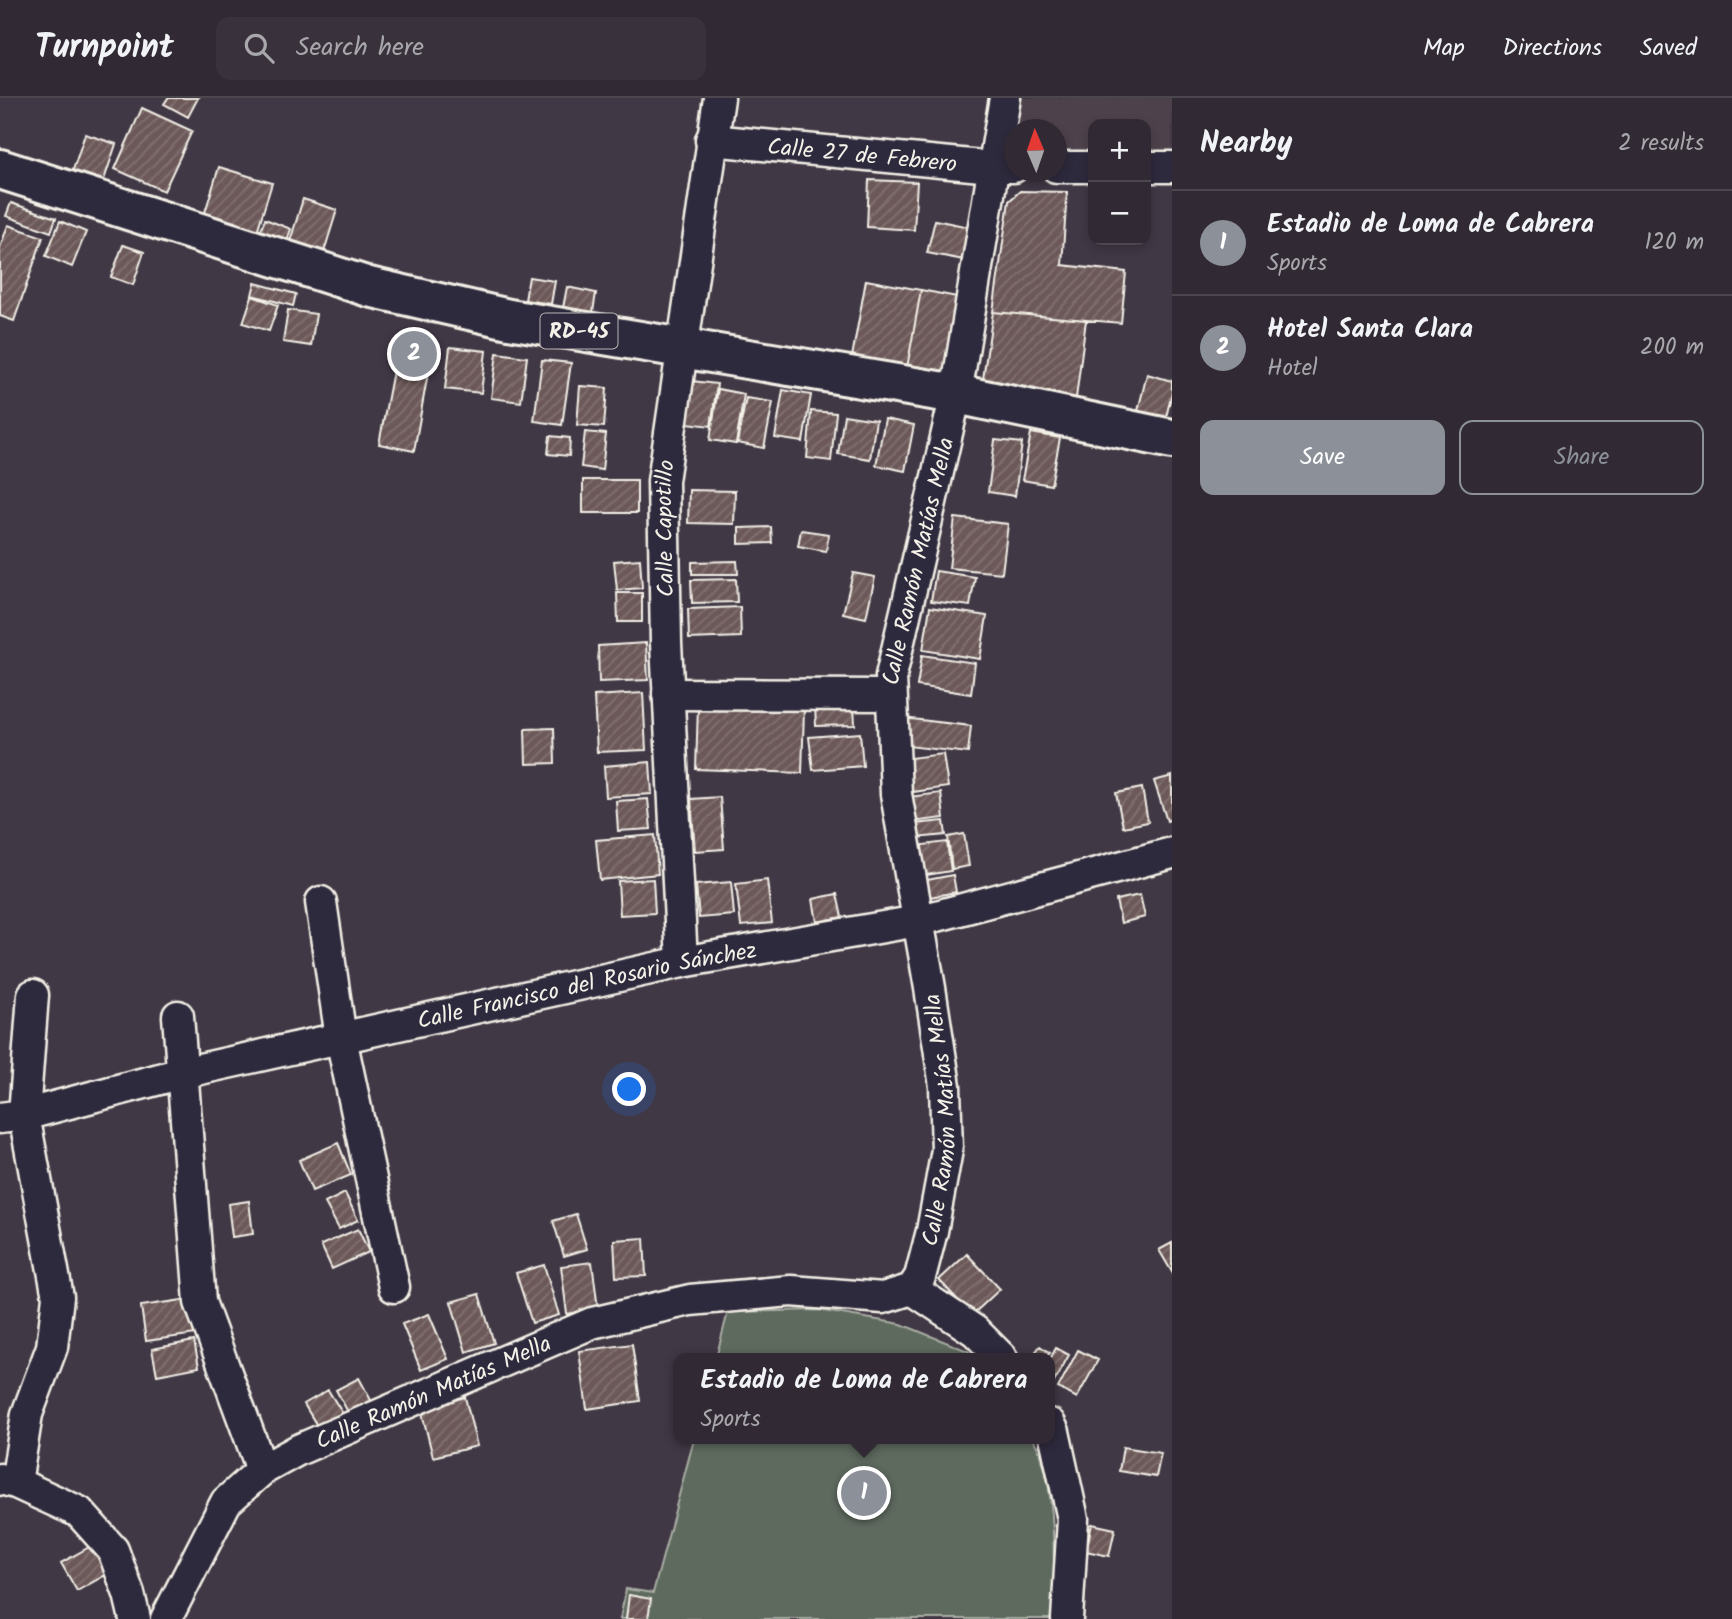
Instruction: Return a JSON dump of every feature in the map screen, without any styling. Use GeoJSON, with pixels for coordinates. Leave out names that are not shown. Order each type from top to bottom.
{"type":"FeatureCollection","features":[{"type":"Feature","properties":{"kind":"main road","name":"RD-45"},"geometry":{"type":"LineString","coordinates":[[0,169],[369,287],[509,318],[956,394],[1172,439]]}},
{"type":"Feature","properties":{"kind":"street","name":"Calle Capotillo"},"geometry":{"type":"LineString","coordinates":[[682,962],[668,694],[663,481],[719,98]]}},
{"type":"Feature","properties":{"kind":"street","name":"Calle Ramón Matías Mella"},"geometry":{"type":"LineString","coordinates":[[166,1619],[226,1502],[262,1471],[299,1450],[592,1323],[690,1300],[791,1291],[883,1298],[912,1289],[920,1277],[932,1231],[947,1150],[945,1086],[896,794],[891,676],[956,394],[1003,167],[1005,98]]}},
{"type":"Feature","properties":{"kind":"street","name":"Calle 27 de Febrero"},"geometry":{"type":"LineString","coordinates":[[711,140],[1003,167]]}},
{"type":"Feature","properties":{"kind":"street"},"geometry":{"type":"LineString","coordinates":[[1067,167],[1088,167]]}},
{"type":"Feature","properties":{"kind":"street"},"geometry":{"type":"LineString","coordinates":[[1151,167],[1172,167]]}},
{"type":"Feature","properties":{"kind":"street"},"geometry":{"type":"LineString","coordinates":[[668,694],[891,695]]}},
{"type":"Feature","properties":{"kind":"street","name":"Calle Francisco del Rosario Sánchez"},"geometry":{"type":"LineString","coordinates":[[12,1116],[182,1073],[682,962],[918,922],[1171,859]]}},
{"type":"Feature","properties":{"kind":"street"},"geometry":{"type":"LineString","coordinates":[[321,902],[341,1038],[394,1287]]}},
{"type":"Feature","properties":{"kind":"street"},"geometry":{"type":"LineString","coordinates":[[33,995],[12,1116],[58,1297],[52,1347],[27,1414],[8,1481],[79,1512],[113,1550],[135,1619]]}},
{"type":"Feature","properties":{"kind":"street"},"geometry":{"type":"LineString","coordinates":[[178,1016],[200,1302],[262,1471]]}},
{"type":"Feature","properties":{"kind":"street"},"geometry":{"type":"LineString","coordinates":[[912,1289],[975,1331],[997,1353]]}},
{"type":"Feature","properties":{"kind":"street"},"geometry":{"type":"LineString","coordinates":[[1055,1437],[1073,1519],[1067,1619]]}},
{"type":"Feature","properties":{"kind":"shaded area"},"geometry":{"type":"Polygon","coordinates":[[[1023,98],[1172,98],[1172,152],[1151,152],[1151,119],[1088,119],[1088,154],[1067,154],[1067,119],[1019,119],[1023,98]]]}},
{"type":"Feature","properties":{"kind":"green space"},"geometry":{"type":"Polygon","coordinates":[[[818,1310],[901,1324],[970,1353],[717,1353],[728,1312],[818,1310]]]}},
{"type":"Feature","properties":{"kind":"green space"},"geometry":{"type":"Polygon","coordinates":[[[693,1444],[1036,1444],[1041,1455],[1050,1498],[1054,1547],[1053,1619],[620,1619],[626,1589],[653,1593],[693,1444]]]}},
{"type":"Feature","properties":{"kind":"building"},"geometry":{"type":"Polygon","coordinates":[[[168,98],[198,98],[188,117],[164,104],[168,98]]]}},
{"type":"Feature","properties":{"kind":"building"},"geometry":{"type":"Polygon","coordinates":[[[142,108],[192,131],[164,191],[115,169],[142,108]]]}},
{"type":"Feature","properties":{"kind":"building"},"geometry":{"type":"Polygon","coordinates":[[[85,134],[116,144],[100,192],[69,182],[85,134]]]}},
{"type":"Feature","properties":{"kind":"building"},"geometry":{"type":"Polygon","coordinates":[[[219,167],[272,183],[255,238],[202,222],[219,167]]]}},
{"type":"Feature","properties":{"kind":"building"},"geometry":{"type":"Polygon","coordinates":[[[869,180],[917,182],[914,230],[867,227],[869,180]]]}},
{"type":"Feature","properties":{"kind":"building"},"geometry":{"type":"Polygon","coordinates":[[[1020,191],[1067,192],[1062,265],[1126,272],[1121,323],[993,312],[1009,201],[1020,191]]]}},
{"type":"Feature","properties":{"kind":"building"},"geometry":{"type":"Polygon","coordinates":[[[303,199],[337,210],[322,258],[288,248],[303,199]]]}},
{"type":"Feature","properties":{"kind":"building"},"geometry":{"type":"Polygon","coordinates":[[[11,203],[56,218],[51,232],[6,216],[11,203]]]}},
{"type":"Feature","properties":{"kind":"building"},"geometry":{"type":"Polygon","coordinates":[[[265,219],[291,229],[284,249],[257,240],[265,219]]]}},
{"type":"Feature","properties":{"kind":"building"},"geometry":{"type":"Polygon","coordinates":[[[935,220],[969,227],[964,260],[927,253],[935,220]]]}},
{"type":"Feature","properties":{"kind":"building"},"geometry":{"type":"Polygon","coordinates":[[[60,221],[86,232],[72,267],[46,256],[60,221]]]}},
{"type":"Feature","properties":{"kind":"building"},"geometry":{"type":"Polygon","coordinates":[[[8,225],[43,237],[14,321],[0,316],[0,248],[8,225]]]}},
{"type":"Feature","properties":{"kind":"building"},"geometry":{"type":"Polygon","coordinates":[[[123,245],[144,252],[133,285],[111,277],[123,245]]]}},
{"type":"Feature","properties":{"kind":"building"},"geometry":{"type":"Polygon","coordinates":[[[529,277],[555,281],[551,304],[525,300],[529,277]]]}},
{"type":"Feature","properties":{"kind":"building"},"geometry":{"type":"Polygon","coordinates":[[[866,280],[921,290],[905,379],[850,368],[866,280]]]}},
{"type":"Feature","properties":{"kind":"building"},"geometry":{"type":"Polygon","coordinates":[[[255,283],[296,294],[293,306],[252,295],[255,283]]]}},
{"type":"Feature","properties":{"kind":"building"},"geometry":{"type":"Polygon","coordinates":[[[567,287],[596,293],[592,318],[562,313],[567,287]]]}},
{"type":"Feature","properties":{"kind":"building"},"geometry":{"type":"Polygon","coordinates":[[[921,290],[957,297],[942,386],[905,379],[921,290]]]}},
{"type":"Feature","properties":{"kind":"building"},"geometry":{"type":"Polygon","coordinates":[[[252,296],[278,305],[269,331],[243,323],[252,296]]]}},
{"type":"Feature","properties":{"kind":"building"},"geometry":{"type":"Polygon","coordinates":[[[288,310],[316,314],[311,346],[283,342],[288,310]]]}},
{"type":"Feature","properties":{"kind":"building"},"geometry":{"type":"Polygon","coordinates":[[[993,312],[1086,320],[1074,414],[1000,397],[983,379],[993,312]]]}},
{"type":"Feature","properties":{"kind":"building"},"geometry":{"type":"Polygon","coordinates":[[[450,347],[486,351],[481,393],[445,389],[450,347]]]}},
{"type":"Feature","properties":{"kind":"building"},"geometry":{"type":"Polygon","coordinates":[[[397,350],[431,356],[414,451],[379,444],[397,350]]]}},
{"type":"Feature","properties":{"kind":"building"},"geometry":{"type":"Polygon","coordinates":[[[497,353],[527,357],[521,402],[491,398],[497,353]]]}},
{"type":"Feature","properties":{"kind":"building"},"geometry":{"type":"Polygon","coordinates":[[[542,360],[571,363],[562,425],[534,421],[542,360]]]}},
{"type":"Feature","properties":{"kind":"building"},"geometry":{"type":"Polygon","coordinates":[[[1147,374],[1172,381],[1163,430],[1135,423],[1147,374]]]}},
{"type":"Feature","properties":{"kind":"building"},"geometry":{"type":"Polygon","coordinates":[[[692,381],[717,384],[711,426],[687,423],[692,381]]]}},
{"type":"Feature","properties":{"kind":"building"},"geometry":{"type":"Polygon","coordinates":[[[580,386],[607,388],[604,427],[577,425],[580,386]]]}},
{"type":"Feature","properties":{"kind":"building"},"geometry":{"type":"Polygon","coordinates":[[[718,389],[744,394],[736,444],[710,440],[718,389]]]}},
{"type":"Feature","properties":{"kind":"building"},"geometry":{"type":"Polygon","coordinates":[[[783,390],[811,395],[803,442],[775,438],[783,390]]]}},
{"type":"Feature","properties":{"kind":"building"},"geometry":{"type":"Polygon","coordinates":[[[746,398],[773,402],[764,448],[737,443],[746,398]]]}},
{"type":"Feature","properties":{"kind":"building"},"geometry":{"type":"Polygon","coordinates":[[[811,411],[836,413],[831,461],[807,458],[811,411]]]}},
{"type":"Feature","properties":{"kind":"building"},"geometry":{"type":"Polygon","coordinates":[[[844,415],[876,420],[870,459],[838,454],[844,415]]]}},
{"type":"Feature","properties":{"kind":"building"},"geometry":{"type":"Polygon","coordinates":[[[885,419],[914,425],[905,471],[876,465],[885,419]]]}},
{"type":"Feature","properties":{"kind":"building"},"geometry":{"type":"Polygon","coordinates":[[[585,432],[606,434],[602,470],[581,467],[585,432]]]}},
{"type":"Feature","properties":{"kind":"building"},"geometry":{"type":"Polygon","coordinates":[[[1031,433],[1060,438],[1051,485],[1022,480],[1031,433]]]}},
{"type":"Feature","properties":{"kind":"building"},"geometry":{"type":"Polygon","coordinates":[[[550,436],[570,438],[569,456],[548,454],[550,436]]]}},
{"type":"Feature","properties":{"kind":"building"},"geometry":{"type":"Polygon","coordinates":[[[995,440],[1022,443],[1015,496],[988,492],[995,440]]]}},
{"type":"Feature","properties":{"kind":"building"},"geometry":{"type":"Polygon","coordinates":[[[583,480],[637,480],[637,513],[583,513],[583,480]]]}},
{"type":"Feature","properties":{"kind":"building"},"geometry":{"type":"Polygon","coordinates":[[[689,490],[735,491],[734,524],[688,523],[689,490]]]}},
{"type":"Feature","properties":{"kind":"building"},"geometry":{"type":"Polygon","coordinates":[[[955,518],[1008,524],[1002,573],[949,568],[955,518]]]}},
{"type":"Feature","properties":{"kind":"building"},"geometry":{"type":"Polygon","coordinates":[[[771,527],[772,543],[739,544],[739,528],[771,527]]]}},
{"type":"Feature","properties":{"kind":"building"},"geometry":{"type":"Polygon","coordinates":[[[801,530],[829,534],[826,551],[798,546],[801,530]]]}},
{"type":"Feature","properties":{"kind":"building"},"geometry":{"type":"Polygon","coordinates":[[[640,559],[642,588],[617,590],[614,561],[640,559]]]}},
{"type":"Feature","properties":{"kind":"building"},"geometry":{"type":"Polygon","coordinates":[[[737,561],[738,574],[692,574],[692,562],[737,561]]]}},
{"type":"Feature","properties":{"kind":"building"},"geometry":{"type":"Polygon","coordinates":[[[936,571],[975,577],[970,606],[931,601],[936,571]]]}},
{"type":"Feature","properties":{"kind":"building"},"geometry":{"type":"Polygon","coordinates":[[[853,573],[875,577],[866,618],[843,613],[853,573]]]}},
{"type":"Feature","properties":{"kind":"building"},"geometry":{"type":"Polygon","coordinates":[[[736,579],[737,602],[692,603],[691,580],[736,579]]]}},
{"type":"Feature","properties":{"kind":"building"},"geometry":{"type":"Polygon","coordinates":[[[617,593],[642,593],[642,622],[618,622],[617,593]]]}},
{"type":"Feature","properties":{"kind":"building"},"geometry":{"type":"Polygon","coordinates":[[[740,607],[741,637],[689,639],[688,609],[740,607]]]}},
{"type":"Feature","properties":{"kind":"building"},"geometry":{"type":"Polygon","coordinates":[[[930,607],[987,616],[980,659],[923,650],[930,607]]]}},
{"type":"Feature","properties":{"kind":"building"},"geometry":{"type":"Polygon","coordinates":[[[646,643],[648,680],[599,682],[598,646],[646,643]]]}},
{"type":"Feature","properties":{"kind":"building"},"geometry":{"type":"Polygon","coordinates":[[[922,655],[975,663],[971,694],[917,686],[922,655]]]}},
{"type":"Feature","properties":{"kind":"building"},"geometry":{"type":"Polygon","coordinates":[[[643,693],[646,750],[597,752],[594,696],[643,693]]]}},
{"type":"Feature","properties":{"kind":"building"},"geometry":{"type":"Polygon","coordinates":[[[698,705],[804,709],[802,773],[696,769],[698,705]]]}},
{"type":"Feature","properties":{"kind":"building"},"geometry":{"type":"Polygon","coordinates":[[[815,705],[854,705],[855,725],[816,726],[815,705]]]}},
{"type":"Feature","properties":{"kind":"building"},"geometry":{"type":"Polygon","coordinates":[[[903,718],[971,726],[968,753],[899,745],[903,718]]]}},
{"type":"Feature","properties":{"kind":"building"},"geometry":{"type":"Polygon","coordinates":[[[554,728],[555,763],[526,764],[525,729],[554,728]]]}},
{"type":"Feature","properties":{"kind":"building"},"geometry":{"type":"Polygon","coordinates":[[[860,733],[863,766],[813,770],[809,737],[860,733]]]}},
{"type":"Feature","properties":{"kind":"building"},"geometry":{"type":"Polygon","coordinates":[[[943,754],[948,787],[906,793],[901,759],[943,754]]]}},
{"type":"Feature","properties":{"kind":"building"},"geometry":{"type":"Polygon","coordinates":[[[650,762],[652,794],[606,797],[604,766],[650,762]]]}},
{"type":"Feature","properties":{"kind":"building"},"geometry":{"type":"Polygon","coordinates":[[[1172,776],[1172,819],[1167,821],[1154,781],[1172,776]]]}},
{"type":"Feature","properties":{"kind":"building"},"geometry":{"type":"Polygon","coordinates":[[[1142,788],[1148,822],[1123,827],[1116,793],[1142,788]]]}},
{"type":"Feature","properties":{"kind":"building"},"geometry":{"type":"Polygon","coordinates":[[[941,793],[944,818],[912,822],[908,797],[941,793]]]}},
{"type":"Feature","properties":{"kind":"building"},"geometry":{"type":"Polygon","coordinates":[[[720,797],[724,849],[695,851],[691,799],[720,797]]]}},
{"type":"Feature","properties":{"kind":"building"},"geometry":{"type":"Polygon","coordinates":[[[648,799],[651,829],[618,831],[616,801],[648,799]]]}},
{"type":"Feature","properties":{"kind":"building"},"geometry":{"type":"Polygon","coordinates":[[[944,821],[946,835],[915,838],[914,824],[944,821]]]}},
{"type":"Feature","properties":{"kind":"building"},"geometry":{"type":"Polygon","coordinates":[[[964,834],[969,866],[952,869],[948,837],[964,834]]]}},
{"type":"Feature","properties":{"kind":"building"},"geometry":{"type":"Polygon","coordinates":[[[655,835],[658,874],[600,880],[596,840],[655,835]]]}},
{"type":"Feature","properties":{"kind":"building"},"geometry":{"type":"Polygon","coordinates":[[[947,842],[951,871],[920,876],[915,846],[947,842]]]}},
{"type":"Feature","properties":{"kind":"building"},"geometry":{"type":"Polygon","coordinates":[[[953,875],[956,892],[925,898],[922,881],[953,875]]]}},
{"type":"Feature","properties":{"kind":"building"},"geometry":{"type":"Polygon","coordinates":[[[653,879],[655,913],[620,915],[618,881],[653,879]]]}},
{"type":"Feature","properties":{"kind":"building"},"geometry":{"type":"Polygon","coordinates":[[[767,880],[772,923],[741,926],[736,884],[767,880]]]}},
{"type":"Feature","properties":{"kind":"building"},"geometry":{"type":"Polygon","coordinates":[[[731,882],[734,915],[699,918],[696,885],[731,882]]]}},
{"type":"Feature","properties":{"kind":"building"},"geometry":{"type":"Polygon","coordinates":[[[837,894],[842,917],[817,922],[813,899],[837,894]]]}},
{"type":"Feature","properties":{"kind":"building"},"geometry":{"type":"Polygon","coordinates":[[[1140,895],[1145,917],[1121,923],[1116,900],[1140,895]]]}},
{"type":"Feature","properties":{"kind":"building"},"geometry":{"type":"Polygon","coordinates":[[[338,1143],[351,1175],[312,1191],[299,1160],[338,1143]]]}},
{"type":"Feature","properties":{"kind":"building"},"geometry":{"type":"Polygon","coordinates":[[[345,1193],[358,1220],[339,1229],[325,1203],[345,1193]]]}},
{"type":"Feature","properties":{"kind":"building"},"geometry":{"type":"Polygon","coordinates":[[[249,1201],[253,1234],[232,1237],[228,1204],[249,1201]]]}},
{"type":"Feature","properties":{"kind":"building"},"geometry":{"type":"Polygon","coordinates":[[[576,1214],[587,1249],[564,1256],[553,1221],[576,1214]]]}},
{"type":"Feature","properties":{"kind":"building"},"geometry":{"type":"Polygon","coordinates":[[[358,1229],[369,1252],[332,1269],[321,1245],[358,1229]]]}},
{"type":"Feature","properties":{"kind":"building"},"geometry":{"type":"Polygon","coordinates":[[[644,1238],[646,1276],[616,1277],[614,1240],[644,1238]]]}},
{"type":"Feature","properties":{"kind":"building"},"geometry":{"type":"Polygon","coordinates":[[[1172,1243],[1172,1272],[1159,1250],[1172,1243]]]}},
{"type":"Feature","properties":{"kind":"building"},"geometry":{"type":"Polygon","coordinates":[[[967,1254],[1000,1289],[972,1315],[939,1280],[967,1254]]]}},
{"type":"Feature","properties":{"kind":"building"},"geometry":{"type":"Polygon","coordinates":[[[592,1262],[598,1309],[567,1314],[561,1266],[592,1262]]]}},
{"type":"Feature","properties":{"kind":"building"},"geometry":{"type":"Polygon","coordinates":[[[544,1265],[559,1315],[532,1323],[516,1273],[544,1265]]]}},
{"type":"Feature","properties":{"kind":"building"},"geometry":{"type":"Polygon","coordinates":[[[479,1294],[494,1343],[466,1352],[451,1302],[479,1294]]]}},
{"type":"Feature","properties":{"kind":"building"},"geometry":{"type":"Polygon","coordinates":[[[190,1299],[196,1334],[146,1341],[141,1306],[190,1299]]]}},
{"type":"Feature","properties":{"kind":"building"},"geometry":{"type":"Polygon","coordinates":[[[429,1314],[448,1359],[421,1370],[402,1324],[429,1314]]]}},
{"type":"Feature","properties":{"kind":"building"},"geometry":{"type":"Polygon","coordinates":[[[194,1341],[199,1367],[157,1375],[152,1349],[194,1341]]]}},
{"type":"Feature","properties":{"kind":"building"},"geometry":{"type":"Polygon","coordinates":[[[632,1344],[640,1401],[587,1409],[579,1351],[632,1344]]]}},
{"type":"Feature","properties":{"kind":"building"},"geometry":{"type":"Polygon","coordinates":[[[1040,1346],[1050,1353],[1035,1353],[1040,1346]]]}},
{"type":"Feature","properties":{"kind":"building"},"geometry":{"type":"Polygon","coordinates":[[[1056,1348],[1069,1355],[1055,1380],[1055,1353],[1056,1348]]]}},
{"type":"Feature","properties":{"kind":"building"},"geometry":{"type":"Polygon","coordinates":[[[1078,1350],[1098,1360],[1077,1398],[1058,1388],[1078,1350]]]}},
{"type":"Feature","properties":{"kind":"building"},"geometry":{"type":"Polygon","coordinates":[[[359,1378],[372,1402],[349,1414],[336,1390],[359,1378]]]}},
{"type":"Feature","properties":{"kind":"building"},"geometry":{"type":"Polygon","coordinates":[[[328,1390],[343,1414],[319,1429],[304,1404],[328,1390]]]}},
{"type":"Feature","properties":{"kind":"building"},"geometry":{"type":"Polygon","coordinates":[[[465,1397],[477,1446],[433,1457],[421,1409],[465,1397]]]}},
{"type":"Feature","properties":{"kind":"building"},"geometry":{"type":"Polygon","coordinates":[[[1123,1447],[1161,1453],[1156,1477],[1119,1471],[1123,1447]]]}},
{"type":"Feature","properties":{"kind":"building"},"geometry":{"type":"Polygon","coordinates":[[[1092,1524],[1115,1529],[1109,1556],[1086,1551],[1092,1524]]]}},
{"type":"Feature","properties":{"kind":"building"},"geometry":{"type":"Polygon","coordinates":[[[91,1546],[107,1574],[77,1591],[61,1563],[91,1546]]]}},
{"type":"Feature","properties":{"kind":"building"},"geometry":{"type":"Polygon","coordinates":[[[629,1595],[651,1599],[648,1619],[626,1619],[629,1595]]]}},
{"type":"Feature","properties":{"kind":"place","name":"Hotel Santa Clara"},"geometry":{"type":"Point","coordinates":[414,354]}},
{"type":"Feature","properties":{"kind":"place","name":"Estadio de Loma de Cabrera"},"geometry":{"type":"Point","coordinates":[864,1493]}}]}
